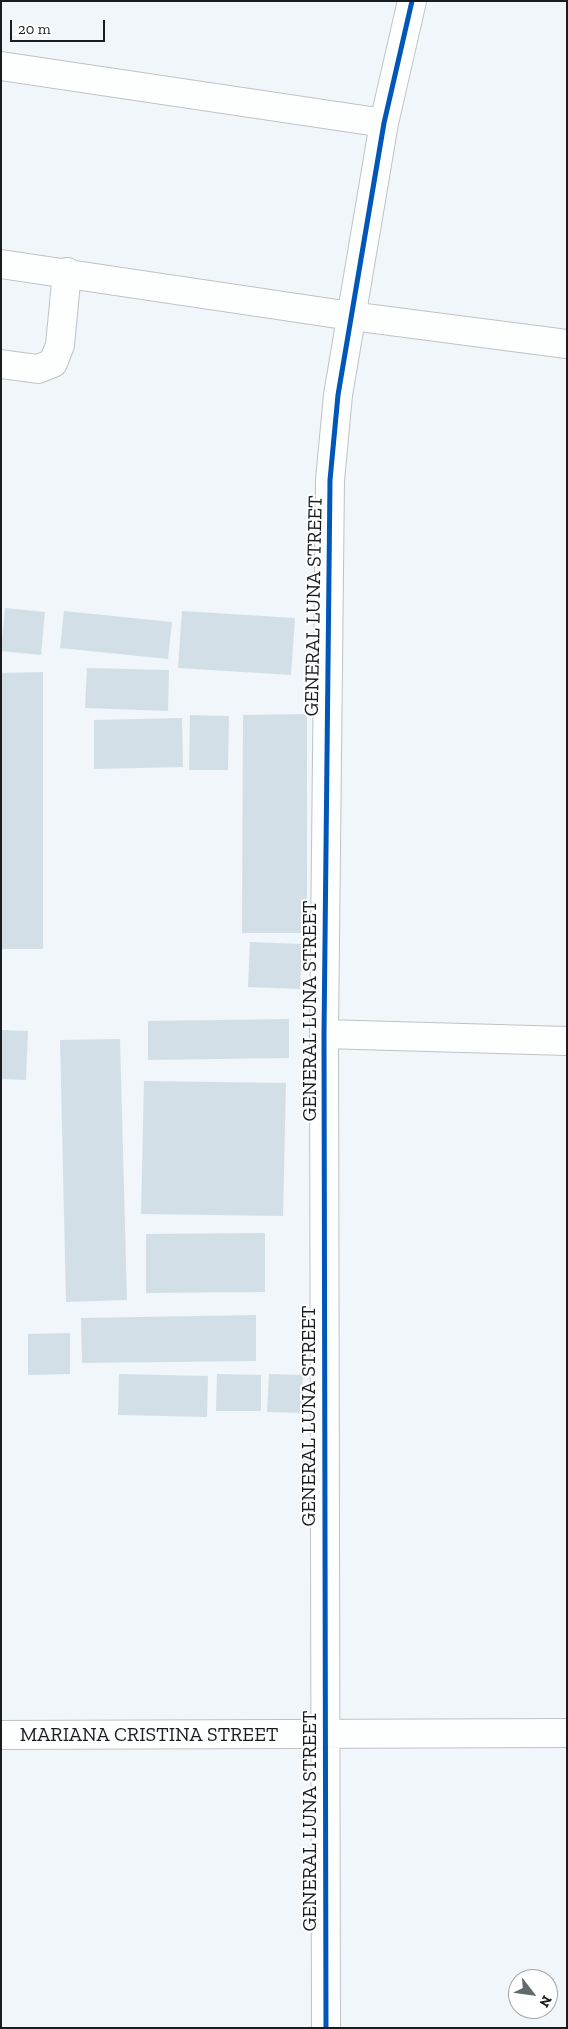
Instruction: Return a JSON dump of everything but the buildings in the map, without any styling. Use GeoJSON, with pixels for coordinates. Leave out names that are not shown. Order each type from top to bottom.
{"type":"FeatureCollection","features":[{"type":"Feature","properties":{"kind":"street","name":"GENERAL LUNA STREET"},"geometry":{"type":"LineString","coordinates":[[326,2028],[324,1034],[330,480],[338,395],[384,122],[412,1]]}},
{"type":"Feature","properties":{"kind":"street"},"geometry":{"type":"LineString","coordinates":[[1,66],[384,122]]}},
{"type":"Feature","properties":{"kind":"street"},"geometry":{"type":"LineString","coordinates":[[1,264],[67,272],[351,316],[567,344]]}},
{"type":"Feature","properties":{"kind":"street"},"geometry":{"type":"LineString","coordinates":[[1,364],[38,370],[53,363],[60,345],[67,272]]}},
{"type":"Feature","properties":{"kind":"street"},"geometry":{"type":"LineString","coordinates":[[324,1034],[567,1041]]}},
{"type":"Feature","properties":{"kind":"street","name":"MARIANA CRISTINA STREET"},"geometry":{"type":"LineString","coordinates":[[1,1735],[567,1733]]}},
{"type":"Feature","properties":{"kind":"cycle path"},"geometry":{"type":"LineString","coordinates":[[326,2028],[324,1034],[330,480],[338,395],[384,123],[412,1]]}}]}
